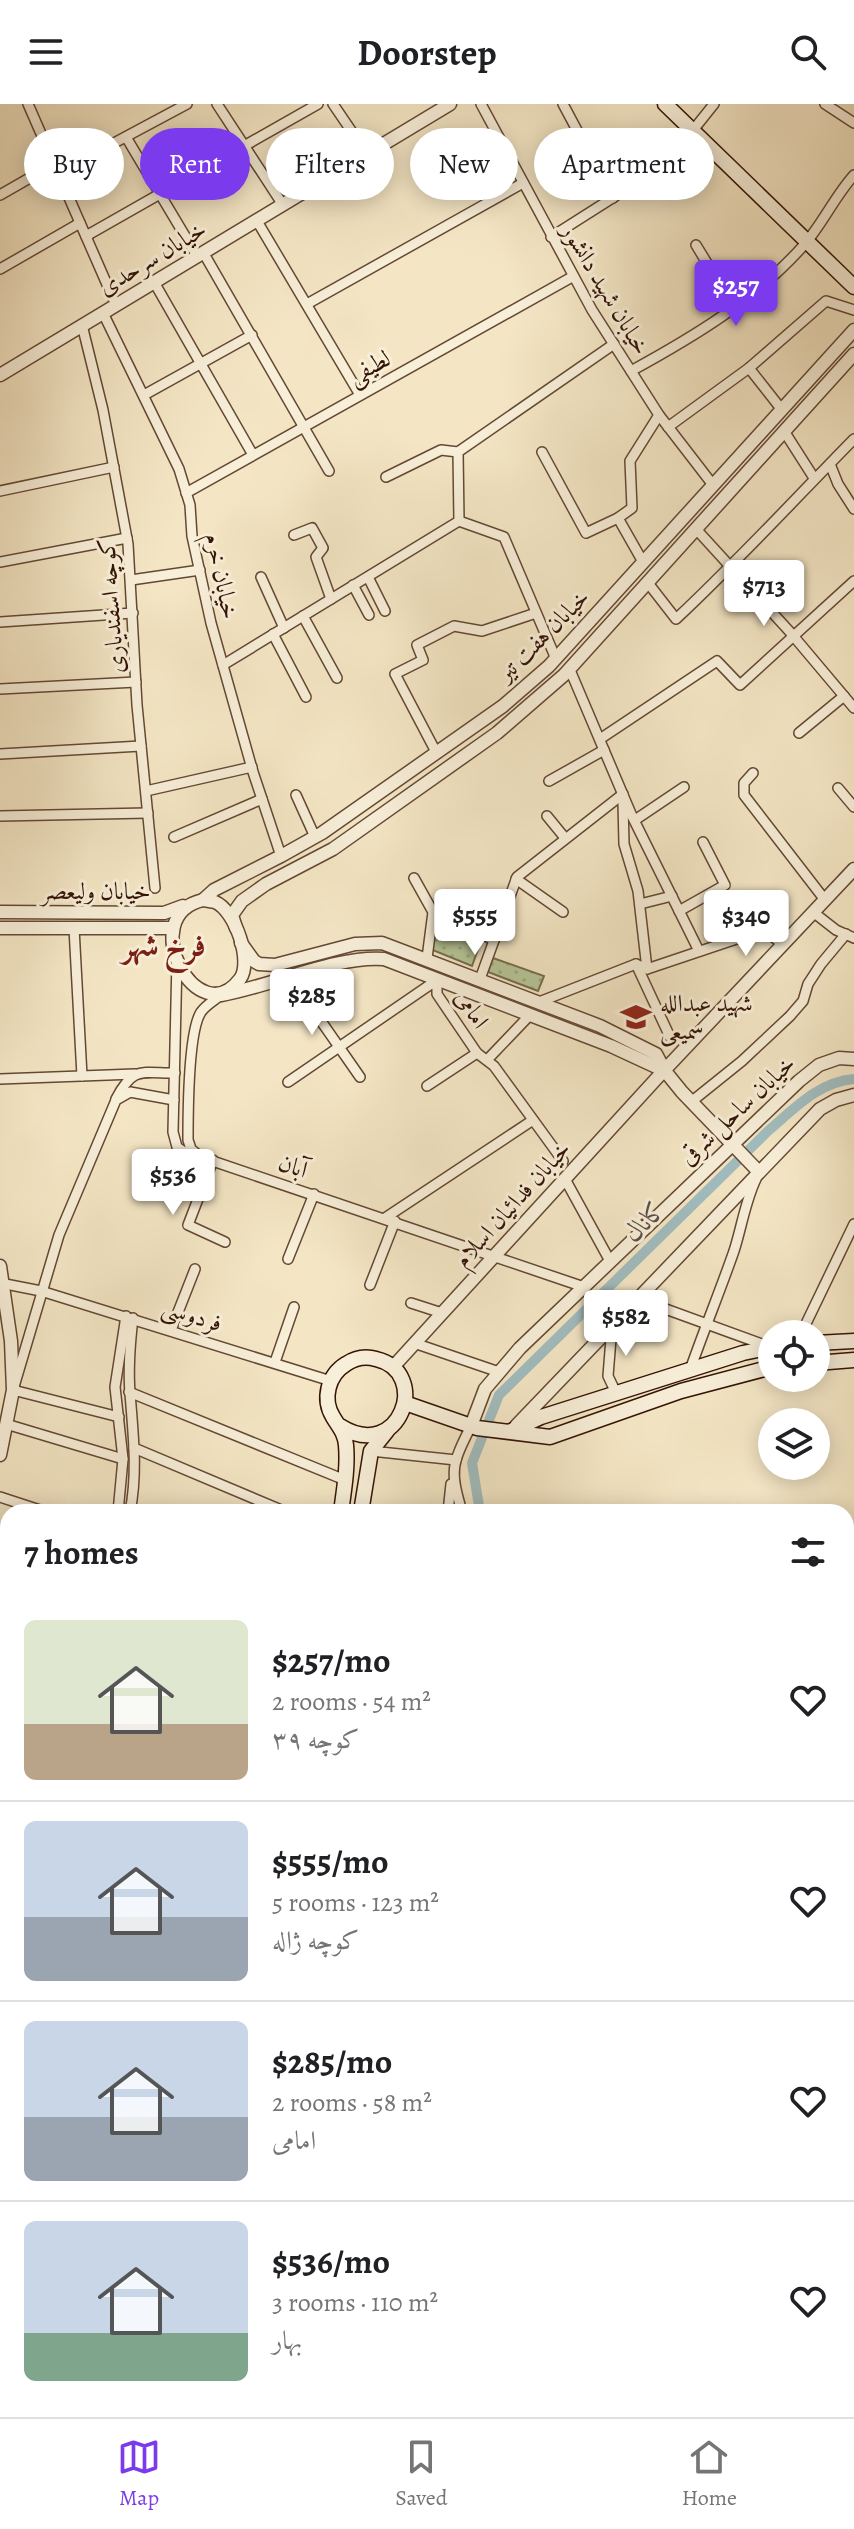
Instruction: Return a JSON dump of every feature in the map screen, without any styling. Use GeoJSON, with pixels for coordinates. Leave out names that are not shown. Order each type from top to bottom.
{"type":"FeatureCollection","features":[{"type":"Feature","properties":{"kind":"main road"},"geometry":{"type":"LineString","coordinates":[[665,104],[690,128]]}},
{"type":"Feature","properties":{"kind":"main road"},"geometry":{"type":"LineString","coordinates":[[714,151],[854,287]]}},
{"type":"Feature","properties":{"kind":"main road"},"geometry":{"type":"LineString","coordinates":[[830,1342],[854,1341]]}},
{"type":"Feature","properties":{"kind":"main road"},"geometry":{"type":"LineString","coordinates":[[507,1431],[541,1417],[758,1351]]}},
{"type":"Feature","properties":{"kind":"main road"},"geometry":{"type":"LineString","coordinates":[[342,1504],[346,1439],[328,1405],[331,1381],[344,1365],[363,1358],[384,1361],[393,1367],[404,1384],[405,1403],[397,1421],[371,1451],[362,1504]]}},
{"type":"Feature","properties":{"kind":"main road"},"geometry":{"type":"LineString","coordinates":[[830,1362],[854,1360]]}},
{"type":"Feature","properties":{"kind":"main road"},"geometry":{"type":"LineString","coordinates":[[405,1403],[474,1427],[550,1437],[681,1391],[758,1371]]}},
{"type":"Feature","properties":{"kind":"main road"},"geometry":{"type":"LineString","coordinates":[[340,1426],[363,1436],[376,1435],[388,1429]]}},
{"type":"Feature","properties":{"kind":"street"},"geometry":{"type":"LineString","coordinates":[[28,104],[38,128]]}},
{"type":"Feature","properties":{"kind":"street"},"geometry":{"type":"LineString","coordinates":[[140,160],[126,137],[187,104]]}},
{"type":"Feature","properties":{"kind":"street"},"geometry":{"type":"LineString","coordinates":[[217,104],[233,128]]}},
{"type":"Feature","properties":{"kind":"street"},"geometry":{"type":"LineString","coordinates":[[250,143],[318,104]]}},
{"type":"Feature","properties":{"kind":"street"},"geometry":{"type":"LineString","coordinates":[[333,104],[349,128]]}},
{"type":"Feature","properties":{"kind":"street","name":"خیابان سرحدی"},"geometry":{"type":"LineString","coordinates":[[394,138],[450,104]]}},
{"type":"Feature","properties":{"kind":"street","name":"خیابان شهید دانشور"},"geometry":{"type":"LineString","coordinates":[[481,104],[572,277],[659,415],[713,485]]}},
{"type":"Feature","properties":{"kind":"street"},"geometry":{"type":"LineString","coordinates":[[563,104],[576,128]]}},
{"type":"Feature","properties":{"kind":"street"},"geometry":{"type":"LineString","coordinates":[[694,128],[714,104]]}},
{"type":"Feature","properties":{"kind":"street"},"geometry":{"type":"LineString","coordinates":[[825,104],[854,123]]}},
{"type":"Feature","properties":{"kind":"street"},"geometry":{"type":"LineString","coordinates":[[250,154],[283,205]]}},
{"type":"Feature","properties":{"kind":"street"},"geometry":{"type":"LineString","coordinates":[[631,371],[735,309],[777,275],[807,241],[854,175]]}},
{"type":"Feature","properties":{"kind":"street"},"geometry":{"type":"LineString","coordinates":[[0,195],[24,183]]}},
{"type":"Feature","properties":{"kind":"street"},"geometry":{"type":"LineString","coordinates":[[307,304],[523,183]]}},
{"type":"Feature","properties":{"kind":"street"},"geometry":{"type":"LineString","coordinates":[[70,200],[116,305]]}},
{"type":"Feature","properties":{"kind":"street"},"geometry":{"type":"LineString","coordinates":[[86,236],[149,200]]}},
{"type":"Feature","properties":{"kind":"street"},"geometry":{"type":"LineString","coordinates":[[164,200],[252,335],[329,471]]}},
{"type":"Feature","properties":{"kind":"street","name":"خیابان سرحدی"},"geometry":{"type":"LineString","coordinates":[[0,375],[291,200]]}},
{"type":"Feature","properties":{"kind":"street"},"geometry":{"type":"LineString","coordinates":[[551,237],[610,200]]}},
{"type":"Feature","properties":{"kind":"street"},"geometry":{"type":"LineString","coordinates":[[257,221],[360,395]]}},
{"type":"Feature","properties":{"kind":"street"},"geometry":{"type":"LineString","coordinates":[[0,269],[80,223]]}},
{"type":"Feature","properties":{"kind":"street"},"geometry":{"type":"LineString","coordinates":[[696,245],[735,309]]}},
{"type":"Feature","properties":{"kind":"street","name":"لطیفی"},"geometry":{"type":"LineString","coordinates":[[186,493],[572,277]]}},
{"type":"Feature","properties":{"kind":"street"},"geometry":{"type":"LineString","coordinates":[[154,282],[253,455]]}},
{"type":"Feature","properties":{"kind":"street"},"geometry":{"type":"LineString","coordinates":[[668,427],[749,368],[826,301],[854,310]]}},
{"type":"Feature","properties":{"kind":"street","name":"خیابان خرم"},"geometry":{"type":"LineString","coordinates":[[103,313],[179,469],[223,665],[281,856]]}},
{"type":"Feature","properties":{"kind":"street","name":"کوچه اسفندیاری"},"geometry":{"type":"LineString","coordinates":[[82,325],[103,410],[127,538],[141,746],[155,888]]}},
{"type":"Feature","properties":{"kind":"street","name":"خیابان هفت تیر"},"geometry":{"type":"LineString","coordinates":[[196,902],[315,837],[503,706],[556,659],[854,330]]}},
{"type":"Feature","properties":{"kind":"street"},"geometry":{"type":"LineString","coordinates":[[144,395],[252,335]]}},
{"type":"Feature","properties":{"kind":"street"},"geometry":{"type":"LineString","coordinates":[[386,477],[441,450],[458,452],[614,344]]}},
{"type":"Feature","properties":{"kind":"street"},"geometry":{"type":"LineString","coordinates":[[841,344],[853,354]]}},
{"type":"Feature","properties":{"kind":"street","name":"خیابان هفت تیر"},"geometry":{"type":"LineString","coordinates":[[236,928],[232,915],[242,901],[266,884],[333,849],[497,733],[570,670],[853,354]]}},
{"type":"Feature","properties":{"kind":"street"},"geometry":{"type":"LineString","coordinates":[[749,368],[782,410]]}},
{"type":"Feature","properties":{"kind":"street"},"geometry":{"type":"LineString","coordinates":[[542,452],[586,533],[632,508],[630,461],[659,415]]}},
{"type":"Feature","properties":{"kind":"street"},"geometry":{"type":"LineString","coordinates":[[784,431],[814,478]]}},
{"type":"Feature","properties":{"kind":"street"},"geometry":{"type":"LineString","coordinates":[[648,583],[676,619],[731,568],[854,439]]}},
{"type":"Feature","properties":{"kind":"street"},"geometry":{"type":"LineString","coordinates":[[458,452],[459,521]]}},
{"type":"Feature","properties":{"kind":"street"},"geometry":{"type":"LineString","coordinates":[[830,464],[854,509]]}},
{"type":"Feature","properties":{"kind":"street"},"geometry":{"type":"LineString","coordinates":[[0,491],[114,467]]}},
{"type":"Feature","properties":{"kind":"street"},"geometry":{"type":"LineString","coordinates":[[713,485],[724,498]]}},
{"type":"Feature","properties":{"kind":"street"},"geometry":{"type":"LineString","coordinates":[[618,518],[643,562]]}},
{"type":"Feature","properties":{"kind":"street"},"geometry":{"type":"LineString","coordinates":[[223,665],[459,521]]}},
{"type":"Feature","properties":{"kind":"street"},"geometry":{"type":"LineString","coordinates":[[459,521],[504,537],[556,659]]}},
{"type":"Feature","properties":{"kind":"street"},"geometry":{"type":"LineString","coordinates":[[294,535],[312,528],[323,548],[316,557],[331,599]]}},
{"type":"Feature","properties":{"kind":"street"},"geometry":{"type":"LineString","coordinates":[[696,529],[854,708]]}},
{"type":"Feature","properties":{"kind":"street"},"geometry":{"type":"LineString","coordinates":[[0,562],[127,538]]}},
{"type":"Feature","properties":{"kind":"street"},"geometry":{"type":"LineString","coordinates":[[131,580],[200,570]]}},
{"type":"Feature","properties":{"kind":"street"},"geometry":{"type":"LineString","coordinates":[[261,577],[284,628]]}},
{"type":"Feature","properties":{"kind":"street"},"geometry":{"type":"LineString","coordinates":[[368,577],[385,611]]}},
{"type":"Feature","properties":{"kind":"street"},"geometry":{"type":"LineString","coordinates":[[600,739],[717,661],[740,685],[854,581]]}},
{"type":"Feature","properties":{"kind":"street"},"geometry":{"type":"LineString","coordinates":[[353,585],[369,615]]}},
{"type":"Feature","properties":{"kind":"street"},"geometry":{"type":"LineString","coordinates":[[0,622],[133,613]]}},
{"type":"Feature","properties":{"kind":"street"},"geometry":{"type":"LineString","coordinates":[[436,752],[395,674],[423,660],[417,645],[454,626],[482,631],[536,613]]}},
{"type":"Feature","properties":{"kind":"street"},"geometry":{"type":"LineString","coordinates":[[303,616],[337,678]]}},
{"type":"Feature","properties":{"kind":"street"},"geometry":{"type":"LineString","coordinates":[[273,634],[306,697]]}},
{"type":"Feature","properties":{"kind":"street"},"geometry":{"type":"LineString","coordinates":[[570,670],[623,794],[699,951]]}},
{"type":"Feature","properties":{"kind":"street"},"geometry":{"type":"LineString","coordinates":[[0,689],[136,682]]}},
{"type":"Feature","properties":{"kind":"street"},"geometry":{"type":"LineString","coordinates":[[799,733],[844,696]]}},
{"type":"Feature","properties":{"kind":"street"},"geometry":{"type":"LineString","coordinates":[[0,754],[141,746]]}},
{"type":"Feature","properties":{"kind":"street"},"geometry":{"type":"LineString","coordinates":[[549,781],[604,750]]}},
{"type":"Feature","properties":{"kind":"street"},"geometry":{"type":"LineString","coordinates":[[146,791],[252,767]]}},
{"type":"Feature","properties":{"kind":"street"},"geometry":{"type":"LineString","coordinates":[[753,773],[744,783],[744,795],[825,900]]}},
{"type":"Feature","properties":{"kind":"street"},"geometry":{"type":"LineString","coordinates":[[635,820],[684,787]]}},
{"type":"Feature","properties":{"kind":"street"},"geometry":{"type":"LineString","coordinates":[[838,788],[854,807]]}},
{"type":"Feature","properties":{"kind":"street"},"geometry":{"type":"LineString","coordinates":[[480,979],[516,879],[623,794]]}},
{"type":"Feature","properties":{"kind":"street"},"geometry":{"type":"LineString","coordinates":[[623,794],[624,844],[640,904],[647,969]]}},
{"type":"Feature","properties":{"kind":"street"},"geometry":{"type":"LineString","coordinates":[[296,795],[315,837]]}},
{"type":"Feature","properties":{"kind":"street"},"geometry":{"type":"LineString","coordinates":[[174,837],[262,799]]}},
{"type":"Feature","properties":{"kind":"street"},"geometry":{"type":"LineString","coordinates":[[0,816],[148,813]]}},
{"type":"Feature","properties":{"kind":"street"},"geometry":{"type":"LineString","coordinates":[[547,816],[565,838]]}},
{"type":"Feature","properties":{"kind":"street"},"geometry":{"type":"LineString","coordinates":[[679,911],[725,885],[703,842]]}},
{"type":"Feature","properties":{"kind":"street","name":"خیابان فدائیان اسلام"},"geometry":{"type":"LineString","coordinates":[[393,1367],[854,869]]}},
{"type":"Feature","properties":{"kind":"street"},"geometry":{"type":"LineString","coordinates":[[414,878],[433,912],[494,940]]}},
{"type":"Feature","properties":{"kind":"street"},"geometry":{"type":"LineString","coordinates":[[516,879],[563,912]]}},
{"type":"Feature","properties":{"kind":"street"},"geometry":{"type":"LineString","coordinates":[[711,894],[733,940]]}},
{"type":"Feature","properties":{"kind":"street"},"geometry":{"type":"LineString","coordinates":[[640,904],[672,896]]}},
{"type":"Feature","properties":{"kind":"street"},"geometry":{"type":"LineString","coordinates":[[197,1154],[188,1140],[196,1028],[200,1013],[221,995],[235,986],[243,975],[246,962],[236,928],[227,912],[217,902],[196,902],[179,913],[172,928],[183,975],[194,988],[208,994],[221,995],[370,958],[384,959],[611,1046],[665,1071]]}},
{"type":"Feature","properties":{"kind":"street","name":"خیابان ولیعصر"},"geometry":{"type":"LineString","coordinates":[[0,912],[164,913],[196,902]]}},
{"type":"Feature","properties":{"kind":"street"},"geometry":{"type":"LineString","coordinates":[[427,958],[433,912]]}},
{"type":"Feature","properties":{"kind":"street"},"geometry":{"type":"LineString","coordinates":[[691,1102],[742,1061],[790,1016],[803,1001],[808,984],[821,964],[850,936],[813,912]]}},
{"type":"Feature","properties":{"kind":"street","name":"خیابان ولیعصر"},"geometry":{"type":"LineString","coordinates":[[0,928],[172,928]]}},
{"type":"Feature","properties":{"kind":"street"},"geometry":{"type":"LineString","coordinates":[[74,928],[82,1076]]}},
{"type":"Feature","properties":{"kind":"street"},"geometry":{"type":"LineString","coordinates":[[539,1002],[636,964],[647,969],[763,930],[783,944]]}},
{"type":"Feature","properties":{"kind":"street"},"geometry":{"type":"LineString","coordinates":[[241,943],[259,964],[275,965],[355,944],[382,943],[600,1026],[656,1054],[665,1071],[691,1102],[756,1170]]}},
{"type":"Feature","properties":{"kind":"street"},"geometry":{"type":"LineString","coordinates":[[177,957],[173,1132],[177,1147],[197,1154]]}},
{"type":"Feature","properties":{"kind":"street"},"geometry":{"type":"LineString","coordinates":[[636,964],[670,1037]]}},
{"type":"Feature","properties":{"kind":"street"},"geometry":{"type":"LineString","coordinates":[[291,978],[360,1077]]}},
{"type":"Feature","properties":{"kind":"street","name":"امامی"},"geometry":{"type":"LineString","coordinates":[[288,1082],[437,980]]}},
{"type":"Feature","properties":{"kind":"street","name":"امامی"},"geometry":{"type":"LineString","coordinates":[[437,980],[437,994],[477,1053],[494,1066],[563,1161]]}},
{"type":"Feature","properties":{"kind":"street"},"geometry":{"type":"LineString","coordinates":[[487,1060],[530,1015]]}},
{"type":"Feature","properties":{"kind":"street"},"geometry":{"type":"LineString","coordinates":[[427,1086],[477,1053]]}},
{"type":"Feature","properties":{"kind":"street","name":"خیابان ساحل شرقی"},"geometry":{"type":"LineString","coordinates":[[474,1427],[485,1389],[610,1261],[734,1147],[799,1081],[819,1065],[839,1058],[854,1059]]}},
{"type":"Feature","properties":{"kind":"street"},"geometry":{"type":"LineString","coordinates":[[0,1079],[175,1073]]}},
{"type":"Feature","properties":{"kind":"street"},"geometry":{"type":"LineString","coordinates":[[0,1455],[13,1390],[59,1235],[116,1100],[126,1080],[135,1074]]}},
{"type":"Feature","properties":{"kind":"street"},"geometry":{"type":"LineString","coordinates":[[116,1100],[130,1092],[174,1100]]}},
{"type":"Feature","properties":{"kind":"street"},"geometry":{"type":"LineString","coordinates":[[507,1431],[638,1299],[756,1170],[820,1109],[854,1095]]}},
{"type":"Feature","properties":{"kind":"street"},"geometry":{"type":"LineString","coordinates":[[370,1285],[390,1220],[533,1120]]}},
{"type":"Feature","properties":{"kind":"street","name":"آبان"},"geometry":{"type":"LineString","coordinates":[[197,1154],[584,1287]]}},
{"type":"Feature","properties":{"kind":"street"},"geometry":{"type":"LineString","coordinates":[[213,1160],[188,1225],[225,1242]]}},
{"type":"Feature","properties":{"kind":"street"},"geometry":{"type":"LineString","coordinates":[[690,1370],[734,1251],[756,1170]]}},
{"type":"Feature","properties":{"kind":"street"},"geometry":{"type":"LineString","coordinates":[[565,1179],[610,1261]]}},
{"type":"Feature","properties":{"kind":"street"},"geometry":{"type":"LineString","coordinates":[[288,1259],[314,1194]]}},
{"type":"Feature","properties":{"kind":"street"},"geometry":{"type":"LineString","coordinates":[[808,1320],[854,1224]]}},
{"type":"Feature","properties":{"kind":"street"},"geometry":{"type":"LineString","coordinates":[[0,1266],[6,1357],[13,1390]]}},
{"type":"Feature","properties":{"kind":"street"},"geometry":{"type":"LineString","coordinates":[[171,1330],[195,1269]]}},
{"type":"Feature","properties":{"kind":"street","name":"فردوسی"},"geometry":{"type":"LineString","coordinates":[[1,1283],[41,1291],[129,1317],[331,1381]]}},
{"type":"Feature","properties":{"kind":"street"},"geometry":{"type":"LineString","coordinates":[[638,1299],[758,1342]]}},
{"type":"Feature","properties":{"kind":"street"},"geometry":{"type":"LineString","coordinates":[[411,1303],[442,1313]]}},
{"type":"Feature","properties":{"kind":"street"},"geometry":{"type":"LineString","coordinates":[[275,1362],[294,1307]]}},
{"type":"Feature","properties":{"kind":"street"},"geometry":{"type":"LineString","coordinates":[[129,1317],[129,1392],[136,1468],[131,1504]]}},
{"type":"Feature","properties":{"kind":"street"},"geometry":{"type":"LineString","coordinates":[[119,1504],[123,1459],[116,1374],[129,1317]]}},
{"type":"Feature","properties":{"kind":"street"},"geometry":{"type":"LineString","coordinates":[[612,1326],[608,1376],[617,1395]]}},
{"type":"Feature","properties":{"kind":"street"},"geometry":{"type":"LineString","coordinates":[[414,1343],[499,1372]]}},
{"type":"Feature","properties":{"kind":"street"},"geometry":{"type":"LineString","coordinates":[[13,1390],[119,1417]]}},
{"type":"Feature","properties":{"kind":"street"},"geometry":{"type":"LineString","coordinates":[[129,1392],[345,1480]]}},
{"type":"Feature","properties":{"kind":"street"},"geometry":{"type":"LineString","coordinates":[[6,1424],[123,1459]]}},
{"type":"Feature","properties":{"kind":"street"},"geometry":{"type":"LineString","coordinates":[[449,1504],[456,1460],[474,1427]]}},
{"type":"Feature","properties":{"kind":"street"},"geometry":{"type":"LineString","coordinates":[[134,1448],[267,1504]]}},
{"type":"Feature","properties":{"kind":"street"},"geometry":{"type":"LineString","coordinates":[[371,1451],[456,1460]]}},
{"type":"Feature","properties":{"kind":"street"},"geometry":{"type":"LineString","coordinates":[[452,1477],[460,1504]]}},
{"type":"Feature","properties":{"kind":"street"},"geometry":{"type":"LineString","coordinates":[[0,1497],[21,1504]]}},
{"type":"Feature","properties":{"kind":"green space"},"geometry":{"type":"Polygon","coordinates":[[[437,919],[481,941],[472,966],[430,949],[437,919]]]}},
{"type":"Feature","properties":{"kind":"green space"},"geometry":{"type":"Polygon","coordinates":[[[493,958],[544,976],[538,991],[488,972],[493,958]]]}},
{"type":"Feature","properties":{"kind":"waterway","name":"کانال"},"geometry":{"type":"LineString","coordinates":[[479,1504],[472,1463],[499,1395],[768,1131],[818,1091],[854,1079]]}},
{"type":"Feature","properties":{"kind":"place","name":"شهید عبدالله سمیعی"},"geometry":{"type":"Point","coordinates":[636,1017]}},
{"type":"Feature","properties":{"kind":"district","name":"فرخ شهر"},"geometry":{"type":"Point","coordinates":[164,945]}}]}
